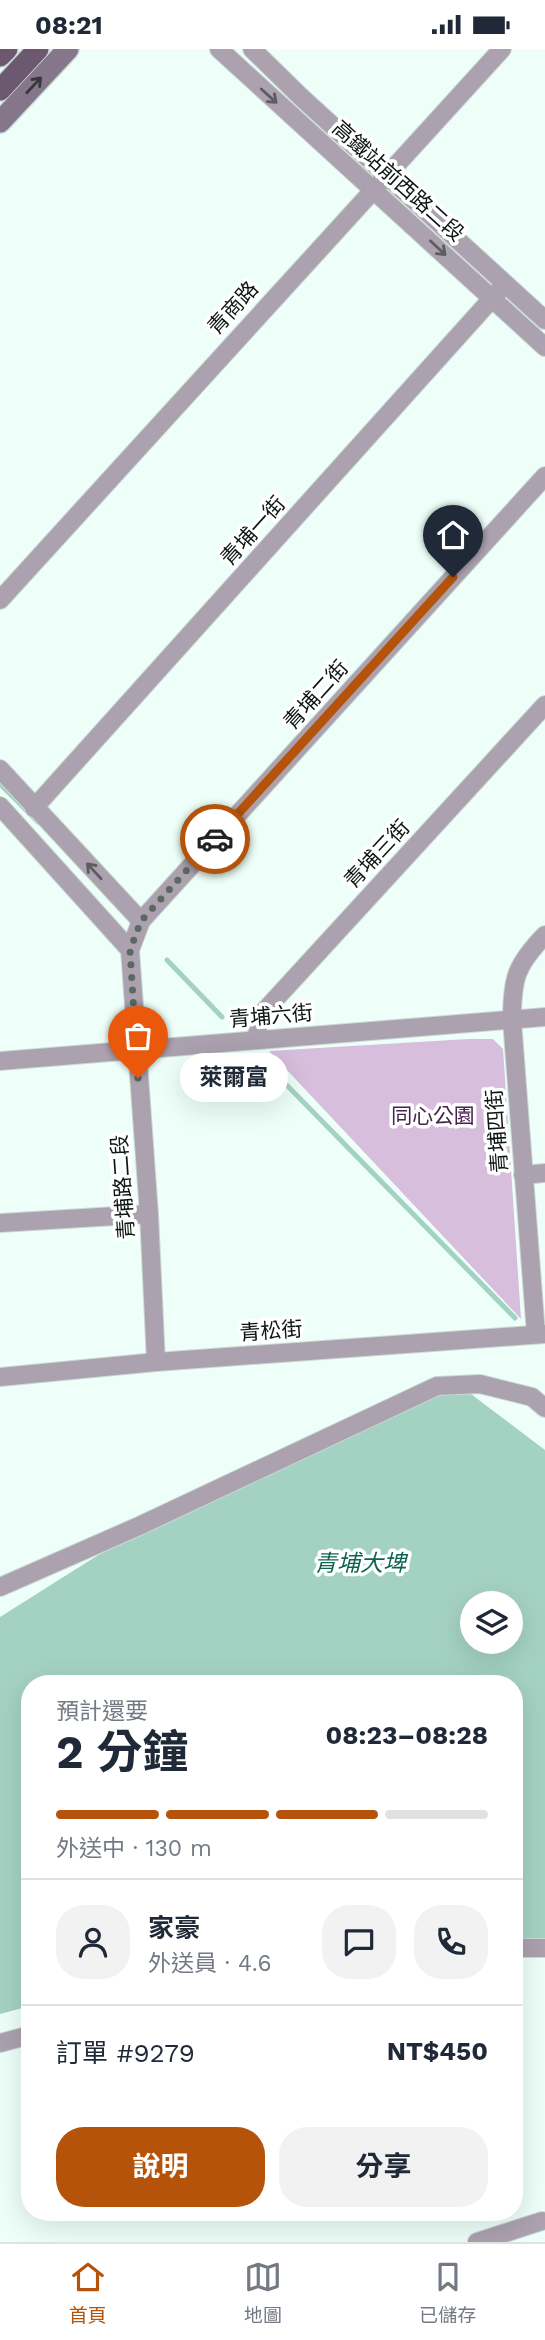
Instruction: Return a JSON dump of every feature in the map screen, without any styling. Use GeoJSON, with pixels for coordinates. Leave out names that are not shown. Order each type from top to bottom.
{"type":"FeatureCollection","features":[{"type":"Feature","properties":{"kind":"main road"},"geometry":{"type":"LineString","coordinates":[[0,56],[7,49]]}},
{"type":"Feature","properties":{"kind":"main road"},"geometry":{"type":"LineString","coordinates":[[0,90],[38,49]]}},
{"type":"Feature","properties":{"kind":"street"},"geometry":{"type":"LineString","coordinates":[[0,122],[68,49]]}},
{"type":"Feature","properties":{"kind":"street","name":"高鐵站前西路二段"},"geometry":{"type":"LineString","coordinates":[[219,49],[262,90],[380,181],[545,320]]}},
{"type":"Feature","properties":{"kind":"street","name":"高鐵站前西路二段"},"geometry":{"type":"LineString","coordinates":[[253,49],[493,298],[545,347]]}},
{"type":"Feature","properties":{"kind":"street","name":"青商路"},"geometry":{"type":"LineString","coordinates":[[0,600],[502,49]]}},
{"type":"Feature","properties":{"kind":"street","name":"青埔一街"},"geometry":{"type":"LineString","coordinates":[[34,808],[505,284]]}},
{"type":"Feature","properties":{"kind":"street","name":"青埔二街"},"geometry":{"type":"LineString","coordinates":[[130,950],[141,921],[545,476]]}},
{"type":"Feature","properties":{"kind":"street","name":"青埔三街"},"geometry":{"type":"LineString","coordinates":[[258,1039],[257,1019],[545,705]]}},
{"type":"Feature","properties":{"kind":"street"},"geometry":{"type":"LineString","coordinates":[[0,769],[141,921]]}},
{"type":"Feature","properties":{"kind":"street"},"geometry":{"type":"LineString","coordinates":[[0,806],[130,950]]}},
{"type":"Feature","properties":{"kind":"street","name":"青埔四街"},"geometry":{"type":"LineString","coordinates":[[541,1334],[523,1175],[512,987],[526,954],[545,935]]}},
{"type":"Feature","properties":{"kind":"street","name":"青埔路二段"},"geometry":{"type":"LineString","coordinates":[[130,950],[149,1214],[156,1363]]}},
{"type":"Feature","properties":{"kind":"street","name":"青埔六街"},"geometry":{"type":"LineString","coordinates":[[0,1061],[545,1017]]}},
{"type":"Feature","properties":{"kind":"street"},"geometry":{"type":"LineString","coordinates":[[523,1175],[545,1173]]}},
{"type":"Feature","properties":{"kind":"street"},"geometry":{"type":"LineString","coordinates":[[0,1223],[149,1214]]}},
{"type":"Feature","properties":{"kind":"street","name":"青松街"},"geometry":{"type":"LineString","coordinates":[[0,1377],[541,1334]]}},
{"type":"Feature","properties":{"kind":"street"},"geometry":{"type":"LineString","coordinates":[[0,1587],[139,1526],[437,1385],[480,1384],[532,1397],[545,1408]]}},
{"type":"Feature","properties":{"kind":"street"},"geometry":{"type":"LineString","coordinates":[[523,1948],[545,1948]]}},
{"type":"Feature","properties":{"kind":"street"},"geometry":{"type":"LineString","coordinates":[[0,2043],[21,2037]]}},
{"type":"Feature","properties":{"kind":"street"},"geometry":{"type":"LineString","coordinates":[[477,2242],[542,2221]]}},
{"type":"Feature","properties":{"kind":"green space","name":"同心公園"},"geometry":{"type":"Polygon","coordinates":[[[493,1039],[503,1049],[521,1319],[269,1051],[493,1039]]]}},
{"type":"Feature","properties":{"kind":"water","name":"青埔大埤"},"geometry":{"type":"Polygon","coordinates":[[[459,1385],[545,1450],[545,1938],[523,1939],[523,1675],[21,1675],[21,2008],[0,2014],[0,1617],[111,1547],[459,1385]]]}},
{"type":"Feature","properties":{"kind":"waterway"},"geometry":{"type":"LineString","coordinates":[[0,784],[38,822]]}},
{"type":"Feature","properties":{"kind":"waterway"},"geometry":{"type":"LineString","coordinates":[[167,960],[222,1017]]}},
{"type":"Feature","properties":{"kind":"waterway"},"geometry":{"type":"LineString","coordinates":[[266,1064],[515,1318]]}},
{"type":"Feature","properties":{"kind":"way so far"},"geometry":{"type":"LineString","coordinates":[[138,1078],[130,950],[141,921],[215,839]]}},
{"type":"Feature","properties":{"kind":"place","name":"萊爾富"},"geometry":{"type":"Point","coordinates":[138,1078]}},
{"type":"Feature","properties":{"kind":"route"},"geometry":{"type":"LineString","coordinates":[[215,839],[453,577]]}}]}
